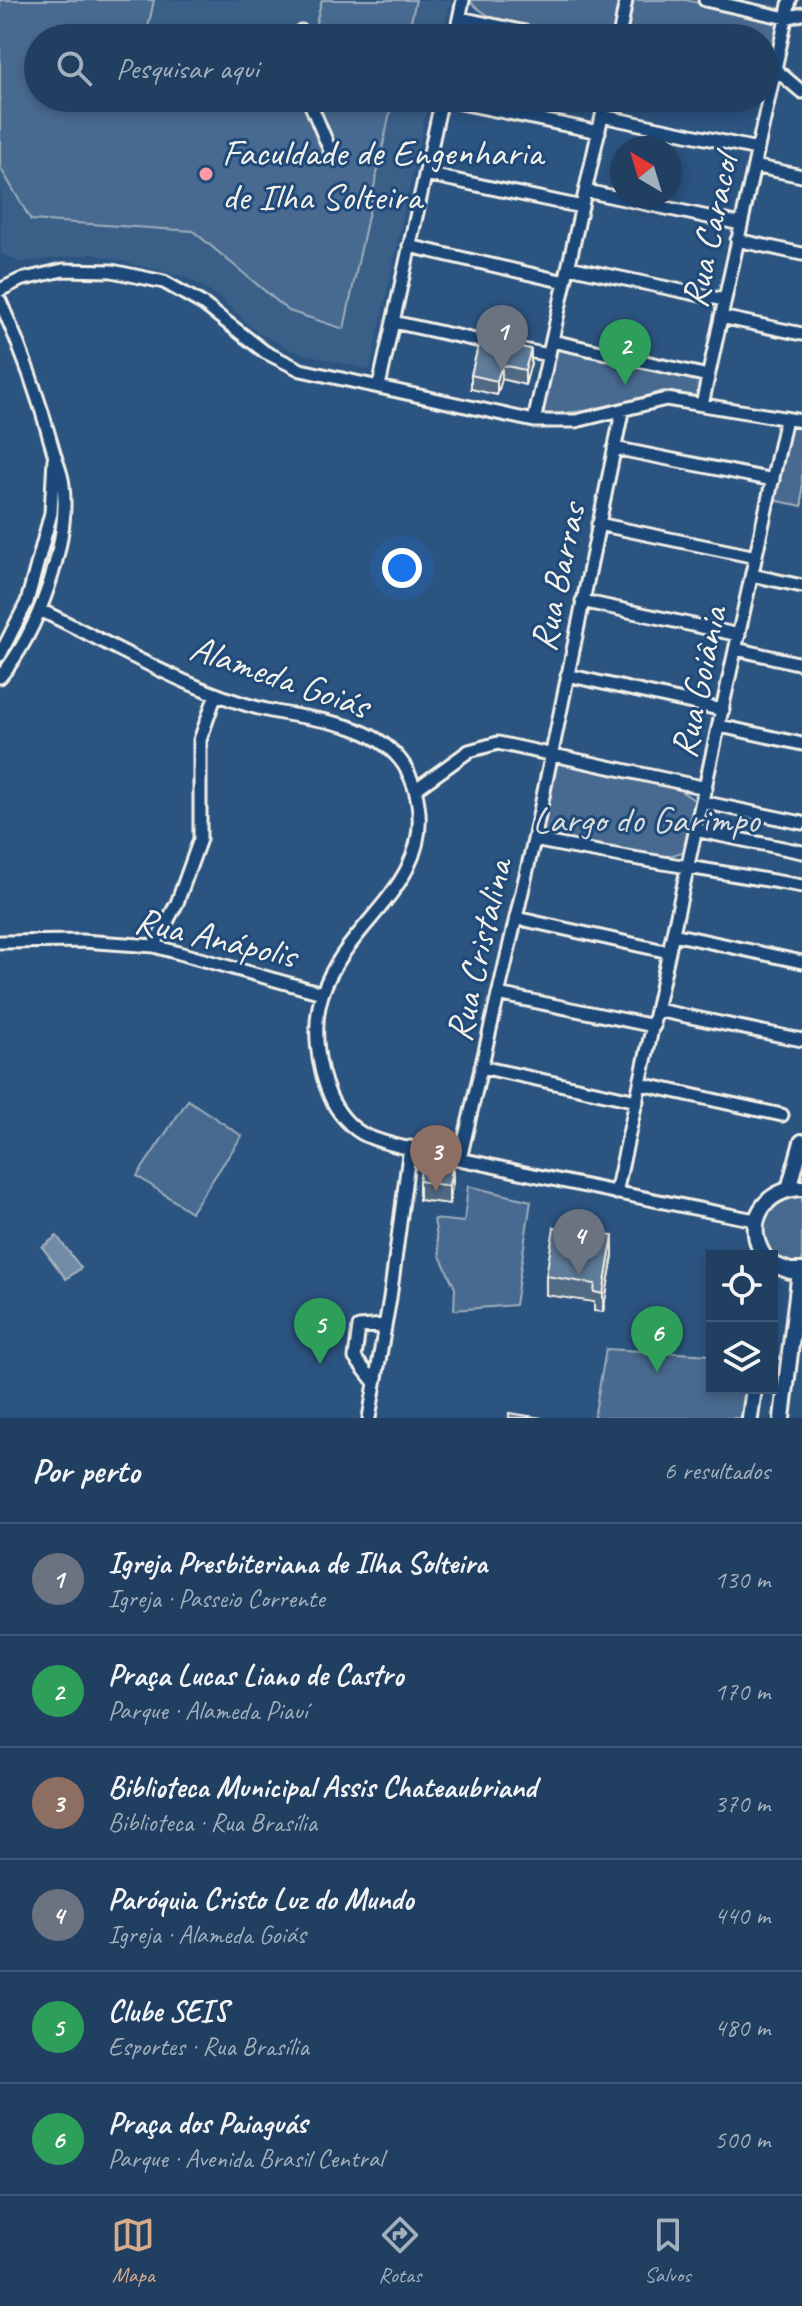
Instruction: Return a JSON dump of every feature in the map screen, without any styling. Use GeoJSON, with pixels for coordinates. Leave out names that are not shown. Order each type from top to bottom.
{"type":"FeatureCollection","features":[{"type":"Feature","properties":{"kind":"main road"},"geometry":{"type":"LineString","coordinates":[[760,1250],[755,1220],[767,1199],[796,1188],[802,1142]]}},
{"type":"Feature","properties":{"kind":"main road"},"geometry":{"type":"LineString","coordinates":[[778,1265],[801,1271],[782,1418]]}},
{"type":"Feature","properties":{"kind":"main road"},"geometry":{"type":"LineString","coordinates":[[750,1418],[753,1394]]}},
{"type":"Feature","properties":{"kind":"street"},"geometry":{"type":"LineString","coordinates":[[458,24],[463,0]]}},
{"type":"Feature","properties":{"kind":"street"},"geometry":{"type":"LineString","coordinates":[[622,24],[626,0]]}},
{"type":"Feature","properties":{"kind":"street"},"geometry":{"type":"LineString","coordinates":[[705,0],[786,18],[802,14]]}},
{"type":"Feature","properties":{"kind":"street","name":"Rua Caracol"},"geometry":{"type":"LineString","coordinates":[[778,42],[790,0]]}},
{"type":"Feature","properties":{"kind":"street"},"geometry":{"type":"LineString","coordinates":[[460,18],[488,24]]}},
{"type":"Feature","properties":{"kind":"street"},"geometry":{"type":"LineString","coordinates":[[778,75],[802,92]]}},
{"type":"Feature","properties":{"kind":"street"},"geometry":{"type":"LineString","coordinates":[[314,112],[332,155]]}},
{"type":"Feature","properties":{"kind":"street"},"geometry":{"type":"LineString","coordinates":[[379,386],[439,112]]}},
{"type":"Feature","properties":{"kind":"street"},"geometry":{"type":"LineString","coordinates":[[507,112],[599,132]]}},
{"type":"Feature","properties":{"kind":"street"},"geometry":{"type":"LineString","coordinates":[[534,421],[603,112]]}},
{"type":"Feature","properties":{"kind":"street","name":"Rua Caracol"},"geometry":{"type":"LineString","coordinates":[[702,405],[754,166],[762,112]]}},
{"type":"Feature","properties":{"kind":"street"},"geometry":{"type":"LineString","coordinates":[[602,116],[757,149]]}},
{"type":"Feature","properties":{"kind":"street"},"geometry":{"type":"LineString","coordinates":[[754,166],[802,176]]}},
{"type":"Feature","properties":{"kind":"street"},"geometry":{"type":"LineString","coordinates":[[425,174],[582,207]]}},
{"type":"Feature","properties":{"kind":"street"},"geometry":{"type":"LineString","coordinates":[[586,191],[741,224]]}},
{"type":"Feature","properties":{"kind":"street"},"geometry":{"type":"LineString","coordinates":[[737,240],[802,254]]}},
{"type":"Feature","properties":{"kind":"street"},"geometry":{"type":"LineString","coordinates":[[409,246],[565,282]]}},
{"type":"Feature","properties":{"kind":"street"},"geometry":{"type":"LineString","coordinates":[[569,267],[724,300]]}},
{"type":"Feature","properties":{"kind":"street"},"geometry":{"type":"LineString","coordinates":[[0,290],[20,280],[63,270],[112,271],[164,282],[203,304],[265,352],[301,370],[534,421],[576,421],[666,399],[802,421]]}},
{"type":"Feature","properties":{"kind":"street"},"geometry":{"type":"LineString","coordinates":[[0,301],[35,382],[63,483],[63,517],[42,611],[13,662],[0,677]]}},
{"type":"Feature","properties":{"kind":"street"},"geometry":{"type":"LineString","coordinates":[[721,317],[802,334]]}},
{"type":"Feature","properties":{"kind":"street"},"geometry":{"type":"LineString","coordinates":[[393,322],[549,355]]}},
{"type":"Feature","properties":{"kind":"street"},"geometry":{"type":"LineString","coordinates":[[552,341],[708,376]]}},
{"type":"Feature","properties":{"kind":"street","name":"Rua Barras"},"geometry":{"type":"LineString","coordinates":[[550,754],[622,412]]}},
{"type":"Feature","properties":{"kind":"street","name":"Rua Goiânia"},"geometry":{"type":"LineString","coordinates":[[616,1193],[786,418]]}},
{"type":"Feature","properties":{"kind":"street"},"geometry":{"type":"LineString","coordinates":[[614,448],[773,480]]}},
{"type":"Feature","properties":{"kind":"street"},"geometry":{"type":"LineString","coordinates":[[0,655],[5,637],[27,602],[51,513],[54,455]]}},
{"type":"Feature","properties":{"kind":"street"},"geometry":{"type":"LineString","coordinates":[[598,524],[756,557]]}},
{"type":"Feature","properties":{"kind":"street"},"geometry":{"type":"LineString","coordinates":[[752,575],[802,586]]}},
{"type":"Feature","properties":{"kind":"street"},"geometry":{"type":"LineString","coordinates":[[582,601],[739,635]]}},
{"type":"Feature","properties":{"kind":"street","name":"Alameda Goiás"},"geometry":{"type":"LineString","coordinates":[[42,611],[216,694],[268,711],[364,732],[396,755],[416,789],[420,817],[416,855],[395,890],[341,959],[322,993],[316,1024],[319,1057],[330,1097],[346,1120],[366,1136],[410,1147],[755,1220]]}},
{"type":"Feature","properties":{"kind":"street"},"geometry":{"type":"LineString","coordinates":[[736,649],[802,664]]}},
{"type":"Feature","properties":{"kind":"street"},"geometry":{"type":"LineString","coordinates":[[567,675],[723,710]]}},
{"type":"Feature","properties":{"kind":"street"},"geometry":{"type":"LineString","coordinates":[[154,946],[177,903],[200,839],[200,740],[216,694]]}},
{"type":"Feature","properties":{"kind":"street"},"geometry":{"type":"LineString","coordinates":[[720,726],[802,744]]}},
{"type":"Feature","properties":{"kind":"street"},"geometry":{"type":"LineString","coordinates":[[416,789],[469,751],[498,743],[706,788]]}},
{"type":"Feature","properties":{"kind":"street","name":"Rua Cristalina"},"geometry":{"type":"LineString","coordinates":[[460,1159],[534,840],[550,754]]}},
{"type":"Feature","properties":{"kind":"street"},"geometry":{"type":"LineString","coordinates":[[702,802],[802,823]]}},
{"type":"Feature","properties":{"kind":"street"},"geometry":{"type":"LineString","coordinates":[[695,830],[802,852]]}},
{"type":"Feature","properties":{"kind":"street"},"geometry":{"type":"LineString","coordinates":[[534,840],[652,864],[687,866],[802,886]]}},
{"type":"Feature","properties":{"kind":"street"},"geometry":{"type":"LineString","coordinates":[[516,918],[669,952]]}},
{"type":"Feature","properties":{"kind":"street"},"geometry":{"type":"LineString","coordinates":[[673,934],[802,962]]}},
{"type":"Feature","properties":{"kind":"street","name":"Rua Anápolis"},"geometry":{"type":"LineString","coordinates":[[0,942],[82,941],[154,946],[322,993]]}},
{"type":"Feature","properties":{"kind":"street"},"geometry":{"type":"LineString","coordinates":[[498,994],[654,1026]]}},
{"type":"Feature","properties":{"kind":"street"},"geometry":{"type":"LineString","coordinates":[[657,1010],[802,1040]]}},
{"type":"Feature","properties":{"kind":"street"},"geometry":{"type":"LineString","coordinates":[[481,1067],[637,1101]]}},
{"type":"Feature","properties":{"kind":"street"},"geometry":{"type":"LineString","coordinates":[[641,1084],[782,1115]]}},
{"type":"Feature","properties":{"kind":"street"},"geometry":{"type":"LineString","coordinates":[[369,1418],[410,1147]]}},
{"type":"Feature","properties":{"kind":"street"},"geometry":{"type":"LineString","coordinates":[[375,1383],[355,1358],[359,1327],[385,1325]]}},
{"type":"Feature","properties":{"kind":"shaded area","name":"Faculdade de Engenharia de Ilha Solteira"},"geometry":{"type":"Polygon","coordinates":[[[0,0],[451,0],[445,24],[24,24],[24,112],[426,112],[370,370],[294,351],[257,332],[220,298],[186,277],[93,254],[20,262],[1,253],[0,0]]]}},
{"type":"Feature","properties":{"kind":"shaded area"},"geometry":{"type":"Polygon","coordinates":[[[57,1236],[81,1268],[66,1279],[42,1247],[57,1236]]]}},
{"type":"Feature","properties":{"kind":"green space"},"geometry":{"type":"Polygon","coordinates":[[[0,0],[154,0],[149,24],[24,24],[24,112],[390,112],[344,329],[289,311],[193,231],[31,220],[0,167],[0,0]]]}},
{"type":"Feature","properties":{"kind":"green space"},"geometry":{"type":"Polygon","coordinates":[[[322,0],[416,0],[410,24],[316,24],[322,0]]]}},
{"type":"Feature","properties":{"kind":"green space"},"geometry":{"type":"Polygon","coordinates":[[[469,0],[622,0],[618,24],[510,24],[482,11],[469,0]]]}},
{"type":"Feature","properties":{"kind":"green space"},"geometry":{"type":"Polygon","coordinates":[[[632,0],[685,0],[780,20],[778,29],[778,24],[626,24],[632,0]]]}},
{"type":"Feature","properties":{"kind":"green space"},"geometry":{"type":"Polygon","coordinates":[[[557,347],[702,378],[698,396],[663,391],[605,409],[542,415],[557,347]]]}},
{"type":"Feature","properties":{"kind":"green space"},"geometry":{"type":"Polygon","coordinates":[[[792,426],[802,429],[802,506],[773,500],[792,426]]]}},
{"type":"Feature","properties":{"kind":"green space","name":"Largo do Garimpo"},"geometry":{"type":"Polygon","coordinates":[[[555,760],[672,785],[697,802],[686,851],[652,861],[538,836],[555,760]]]}},
{"type":"Feature","properties":{"kind":"green space"},"geometry":{"type":"Polygon","coordinates":[[[188,1100],[242,1136],[191,1212],[137,1176],[188,1100]]]}},
{"type":"Feature","properties":{"kind":"green space"},"geometry":{"type":"Polygon","coordinates":[[[468,1186],[531,1201],[515,1305],[454,1310],[455,1288],[440,1256],[434,1219],[464,1222],[468,1186]]]}},
{"type":"Feature","properties":{"kind":"green space"},"geometry":{"type":"Polygon","coordinates":[[[790,1196],[802,1197],[802,1263],[787,1263],[778,1258],[778,1250],[767,1249],[763,1225],[767,1213],[776,1203],[790,1196]]]}},
{"type":"Feature","properties":{"kind":"green space"},"geometry":{"type":"Polygon","coordinates":[[[606,1349],[706,1355],[706,1394],[745,1394],[741,1418],[594,1418],[606,1349]]]}},
{"type":"Feature","properties":{"kind":"building"},"geometry":{"type":"Polygon","coordinates":[[[480,339],[531,349],[525,370],[502,365],[497,381],[471,375],[480,339]]]}},
{"type":"Feature","properties":{"kind":"building"},"geometry":{"type":"Polygon","coordinates":[[[423,1159],[453,1163],[449,1186],[419,1181],[423,1159]]]}},
{"type":"Feature","properties":{"kind":"building"},"geometry":{"type":"Polygon","coordinates":[[[554,1227],[613,1236],[603,1294],[594,1292],[595,1284],[546,1276],[554,1227]]]}},
{"type":"Feature","properties":{"kind":"building"},"geometry":{"type":"Polygon","coordinates":[[[509,1413],[542,1418],[509,1418],[509,1413]]]}},
{"type":"Feature","properties":{"kind":"place","name":"Faculdade de Engenharia de Ilha Solteira"},"geometry":{"type":"Point","coordinates":[206,174]}},
{"type":"Feature","properties":{"kind":"place","name":"Igreja Presbiteriana de Ilha Solteira"},"geometry":{"type":"Point","coordinates":[502,371]}},
{"type":"Feature","properties":{"kind":"place","name":"Praça Lucas Liano de Castro"},"geometry":{"type":"Point","coordinates":[625,385]}},
{"type":"Feature","properties":{"kind":"place","name":"Biblioteca Municipal Assis Chateaubriand"},"geometry":{"type":"Point","coordinates":[436,1191]}},
{"type":"Feature","properties":{"kind":"place","name":"Paróquia Cristo Luz do Mundo"},"geometry":{"type":"Point","coordinates":[579,1275]}},
{"type":"Feature","properties":{"kind":"place","name":"Clube SEIS"},"geometry":{"type":"Point","coordinates":[320,1364]}},
{"type":"Feature","properties":{"kind":"place","name":"Praça dos Paiaguás"},"geometry":{"type":"Point","coordinates":[657,1372]}}]}
